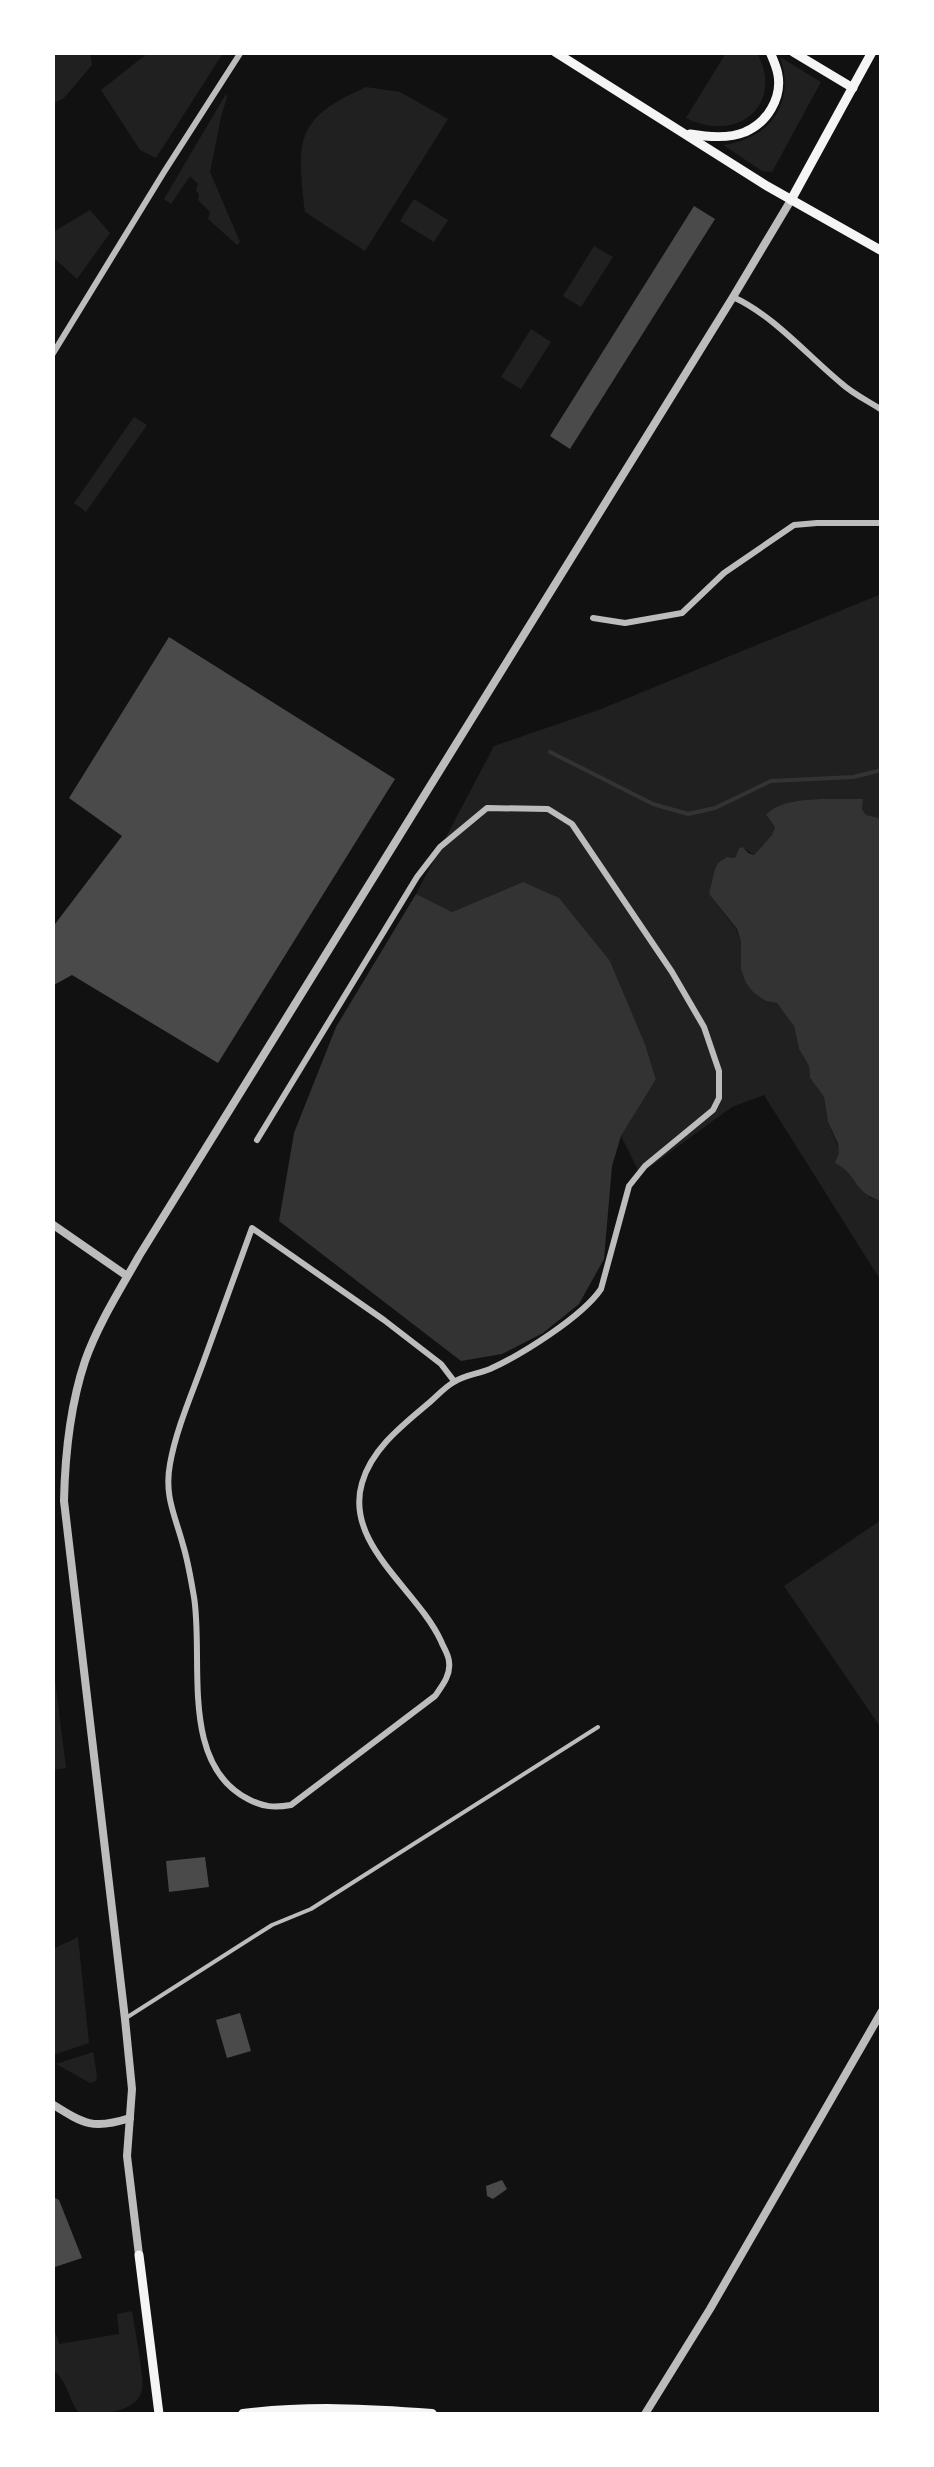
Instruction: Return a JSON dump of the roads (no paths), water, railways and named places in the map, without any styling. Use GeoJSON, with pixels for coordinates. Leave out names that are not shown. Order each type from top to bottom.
{"type":"FeatureCollection","features":[{"type":"Feature","properties":{"kind":"main road"},"geometry":{"type":"LineString","coordinates":[[555,52],[790,200],[882,251]]}},
{"type":"Feature","properties":{"kind":"main road"},"geometry":{"type":"LineString","coordinates":[[683,132],[727,136],[746,132],[762,121],[777,98],[778,74],[770,52]]}},
{"type":"Feature","properties":{"kind":"main road"},"geometry":{"type":"LineString","coordinates":[[793,52],[853,88]]}},
{"type":"Feature","properties":{"kind":"main road"},"geometry":{"type":"LineString","coordinates":[[790,200],[872,52]]}},
{"type":"Feature","properties":{"kind":"main road"},"geometry":{"type":"LineString","coordinates":[[139,2256],[159,2414]]}},
{"type":"Feature","properties":{"kind":"main road"},"geometry":{"type":"LineString","coordinates":[[243,2414],[340,2408],[432,2414]]}},
{"type":"Feature","properties":{"kind":"street"},"geometry":{"type":"LineString","coordinates":[[52,355],[241,52]]}},
{"type":"Feature","properties":{"kind":"street"},"geometry":{"type":"LineString","coordinates":[[139,2256],[127,2156],[132,2090],[64,1489],[78,1387],[98,1331],[127,1276],[790,200]]}},
{"type":"Feature","properties":{"kind":"street"},"geometry":{"type":"LineString","coordinates":[[733,297],[746,303],[842,384],[882,410]]}},
{"type":"Feature","properties":{"kind":"street"},"geometry":{"type":"LineString","coordinates":[[593,618],[626,623],[682,613],[724,573],[794,526],[882,522]]}},
{"type":"Feature","properties":{"kind":"street"},"geometry":{"type":"LineString","coordinates":[[257,1140],[417,877],[440,847],[486,808],[548,809],[572,824],[672,972],[704,1026],[719,1071],[719,1098],[713,1110],[628,1186],[601,1289],[593,1302],[558,1330],[490,1369],[454,1381],[392,1435],[368,1467],[358,1504],[360,1521],[368,1540],[427,1616],[450,1661],[447,1679],[435,1696],[291,1805],[259,1805],[226,1784],[210,1759],[203,1736],[197,1696],[195,1600],[166,1487],[186,1409],[252,1228],[398,1331],[441,1364],[454,1381]]}},
{"type":"Feature","properties":{"kind":"street"},"geometry":{"type":"LineString","coordinates":[[52,1224],[127,1276]]}},
{"type":"Feature","properties":{"kind":"street"},"geometry":{"type":"LineString","coordinates":[[645,2414],[710,2310],[882,2011]]}},
{"type":"Feature","properties":{"kind":"street"},"geometry":{"type":"LineString","coordinates":[[52,2104],[90,2125],[110,2125],[130,2118]]}},
{"type":"Feature","properties":{"kind":"lane"},"geometry":{"type":"LineString","coordinates":[[125,2019],[272,1925],[311,1909],[598,1726]]}},
{"type":"Feature","properties":{"kind":"waterway"},"geometry":{"type":"LineString","coordinates":[[550,752],[653,804],[688,814],[715,808],[771,781],[853,777],[882,770]]}}]}
